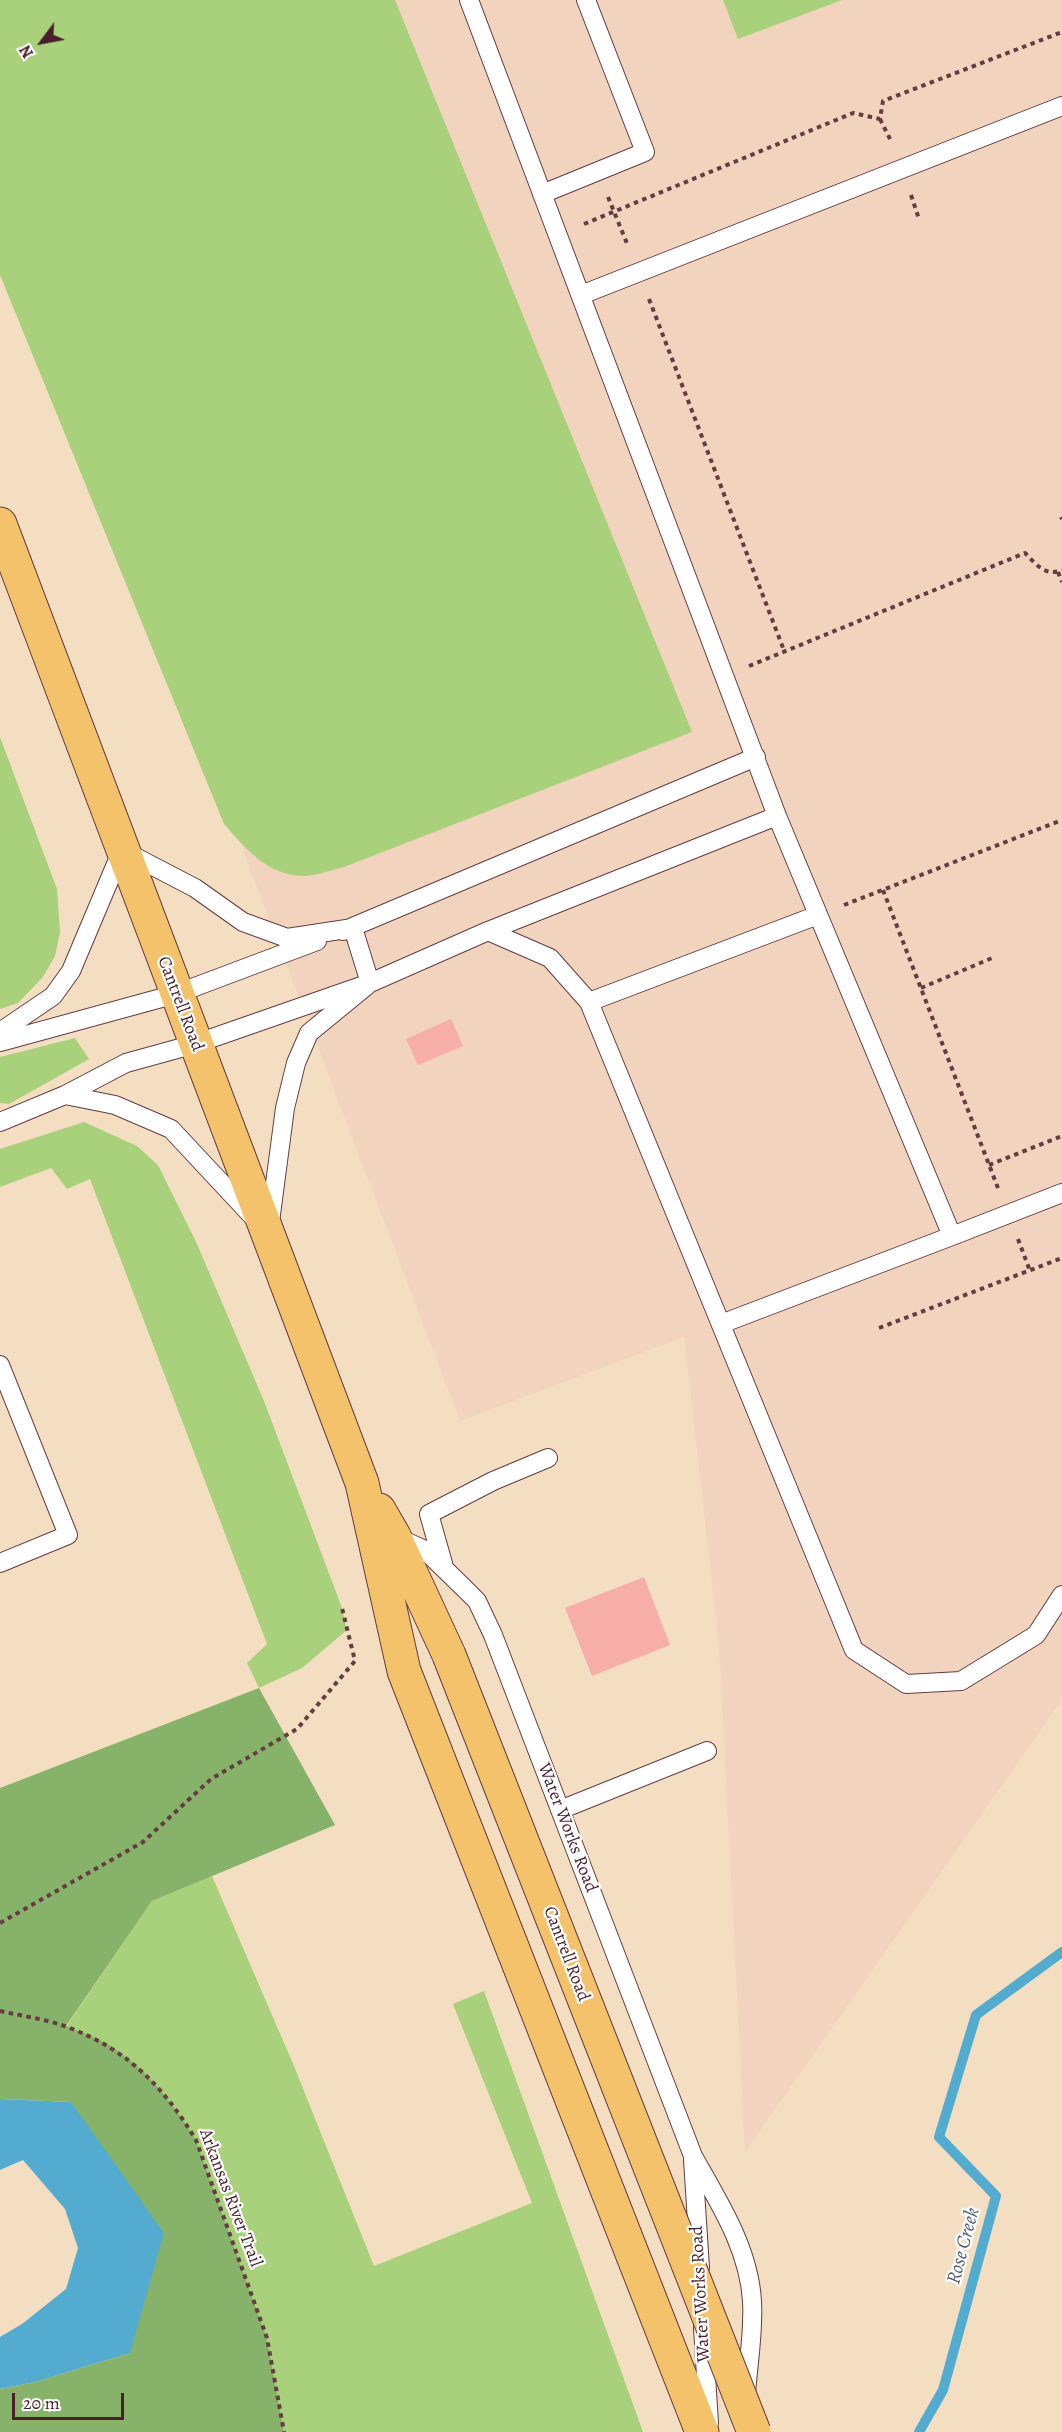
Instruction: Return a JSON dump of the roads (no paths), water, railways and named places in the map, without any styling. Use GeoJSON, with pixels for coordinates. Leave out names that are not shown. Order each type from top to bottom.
{"type":"FeatureCollection","features":[{"type":"Feature","properties":{"kind":"main road","name":"Cantrell Road"},"geometry":{"type":"LineString","coordinates":[[0,524],[362,1483],[404,1671],[702,2432]]}},
{"type":"Feature","properties":{"kind":"main road","name":"Cantrell Road"},"geometry":{"type":"LineString","coordinates":[[362,1483],[394,1536],[449,1655],[754,2432]]}},
{"type":"Feature","properties":{"kind":"lane"},"geometry":{"type":"LineString","coordinates":[[469,0],[777,816],[952,1236]]}},
{"type":"Feature","properties":{"kind":"lane"},"geometry":{"type":"LineString","coordinates":[[542,194],[645,152],[586,0]]}},
{"type":"Feature","properties":{"kind":"lane"},"geometry":{"type":"LineString","coordinates":[[581,295],[1062,106]]}},
{"type":"Feature","properties":{"kind":"lane"},"geometry":{"type":"LineString","coordinates":[[0,1042],[176,994],[353,928],[756,757]]}},
{"type":"Feature","properties":{"kind":"lane"},"geometry":{"type":"LineString","coordinates":[[0,1122],[64,1095],[126,1064],[195,1044],[370,983],[488,931],[777,816]]}},
{"type":"Feature","properties":{"kind":"lane"},"geometry":{"type":"LineString","coordinates":[[0,1032],[53,996],[70,971],[122,850],[195,888],[243,921],[287,938],[353,928]]}},
{"type":"Feature","properties":{"kind":"lane"},"geometry":{"type":"LineString","coordinates":[[589,1002],[818,915]]}},
{"type":"Feature","properties":{"kind":"lane"},"geometry":{"type":"LineString","coordinates":[[353,928],[370,983]]}},
{"type":"Feature","properties":{"kind":"lane"},"geometry":{"type":"LineString","coordinates":[[488,931],[550,958],[589,1002],[854,1650],[906,1684],[961,1681],[1036,1635],[1062,1595]]}},
{"type":"Feature","properties":{"kind":"lane"},"geometry":{"type":"LineString","coordinates":[[268,1233],[285,1108],[296,1063],[309,1033],[370,983]]}},
{"type":"Feature","properties":{"kind":"lane"},"geometry":{"type":"LineString","coordinates":[[64,1095],[115,1106],[171,1129],[268,1233]]}},
{"type":"Feature","properties":{"kind":"lane"},"geometry":{"type":"LineString","coordinates":[[721,1324],[1062,1193]]}},
{"type":"Feature","properties":{"kind":"lane"},"geometry":{"type":"LineString","coordinates":[[0,1365],[68,1535],[0,1563]]}},
{"type":"Feature","properties":{"kind":"lane"},"geometry":{"type":"LineString","coordinates":[[444,1569],[429,1514],[493,1481],[548,1458]]}},
{"type":"Feature","properties":{"kind":"lane","name":"Water Works Road"},"geometry":{"type":"LineString","coordinates":[[394,1536],[425,1550],[477,1601],[493,1635],[693,2156],[740,2248],[747,2269],[752,2302],[743,2432]]}},
{"type":"Feature","properties":{"kind":"lane"},"geometry":{"type":"LineString","coordinates":[[560,1810],[707,1751]]}},
{"type":"Feature","properties":{"kind":"lane","name":"Water Works Road"},"geometry":{"type":"LineString","coordinates":[[693,2156],[710,2432]]}},
{"type":"Feature","properties":{"kind":"water"},"geometry":{"type":"Polygon","coordinates":[[[0,2099],[71,2102],[164,2233],[130,2353],[35,2382],[0,2389],[0,2337],[22,2324],[66,2289],[78,2248],[65,2209],[23,2160],[0,2170],[0,2099]]]}},
{"type":"Feature","properties":{"kind":"waterway","name":"Rose Creek"},"geometry":{"type":"LineString","coordinates":[[919,2432],[943,2390],[996,2196],[939,2137],[976,2015],[1062,1952]]}}]}
